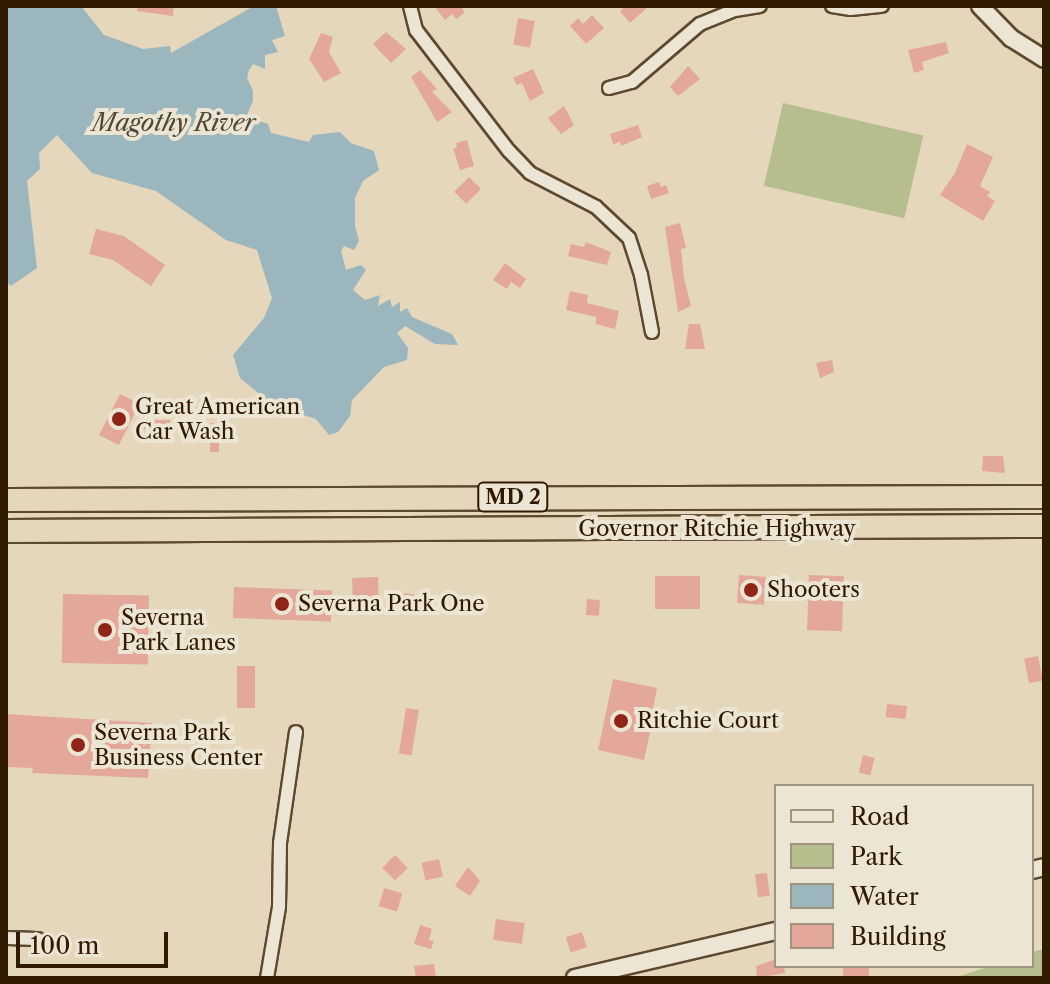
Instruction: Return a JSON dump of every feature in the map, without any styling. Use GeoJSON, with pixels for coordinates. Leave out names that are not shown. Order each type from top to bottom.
{"type":"FeatureCollection","features":[{"type":"Feature","properties":{"kind":"highway"},"geometry":{"type":"LineString","coordinates":[[1020,497],[1020,526]]}},
{"type":"Feature","properties":{"kind":"highway","name":"Governor Ritchie Highway"},"geometry":{"type":"LineString","coordinates":[[6,500],[1044,497]]}},
{"type":"Feature","properties":{"kind":"highway","name":"Governor Ritchie Highway"},"geometry":{"type":"LineString","coordinates":[[6,531],[1044,526]]}},
{"type":"Feature","properties":{"kind":"street"},"geometry":{"type":"LineString","coordinates":[[410,6],[416,30],[530,173],[596,207],[629,238],[641,275],[652,332]]}},
{"type":"Feature","properties":{"kind":"street"},"geometry":{"type":"LineString","coordinates":[[609,88],[632,82],[700,24],[735,10],[760,6]]}},
{"type":"Feature","properties":{"kind":"street"},"geometry":{"type":"LineString","coordinates":[[832,6],[851,9],[882,6]]}},
{"type":"Feature","properties":{"kind":"street"},"geometry":{"type":"LineString","coordinates":[[980,6],[1011,38],[1044,59]]}},
{"type":"Feature","properties":{"kind":"street"},"geometry":{"type":"LineString","coordinates":[[267,978],[279,907],[280,843],[296,732]]}},
{"type":"Feature","properties":{"kind":"street"},"geometry":{"type":"LineString","coordinates":[[575,978],[774,931]]}},
{"type":"Feature","properties":{"kind":"street"},"geometry":{"type":"LineString","coordinates":[[6,938],[38,939]]}},
{"type":"Feature","properties":{"kind":"green space"},"geometry":{"type":"Polygon","coordinates":[[[783,103],[923,135],[904,218],[764,186],[783,103]]]}},
{"type":"Feature","properties":{"kind":"green space"},"geometry":{"type":"Polygon","coordinates":[[[1044,949],[1044,978],[954,978],[985,968],[1034,968],[1034,952],[1044,949]]]}},
{"type":"Feature","properties":{"kind":"water","name":"Magothy River"},"geometry":{"type":"Polygon","coordinates":[[[6,6],[81,6],[104,35],[143,49],[170,46],[171,53],[254,6],[276,6],[285,36],[272,40],[278,52],[265,55],[265,69],[253,64],[249,70],[247,78],[253,91],[253,101],[246,117],[268,124],[271,133],[309,142],[313,135],[340,132],[351,143],[374,151],[379,170],[363,181],[355,198],[355,226],[359,241],[354,250],[344,246],[341,251],[346,270],[361,265],[366,270],[353,290],[365,300],[380,295],[378,306],[390,299],[392,307],[400,302],[400,312],[407,308],[412,317],[452,334],[458,345],[435,344],[405,326],[397,333],[408,348],[407,360],[384,367],[352,400],[350,416],[338,432],[329,435],[316,419],[294,412],[274,415],[266,399],[240,378],[233,355],[264,318],[272,298],[257,250],[226,240],[156,191],[92,173],[57,135],[39,153],[40,169],[27,181],[37,268],[11,286],[6,281],[6,6]]]}},
{"type":"Feature","properties":{"kind":"building"},"geometry":{"type":"Polygon","coordinates":[[[137,6],[174,6],[173,16],[137,11],[137,6]]]}},
{"type":"Feature","properties":{"kind":"building"},"geometry":{"type":"Polygon","coordinates":[[[434,6],[462,6],[464,13],[456,19],[452,14],[445,20],[434,6]]]}},
{"type":"Feature","properties":{"kind":"building"},"geometry":{"type":"Polygon","coordinates":[[[626,6],[649,6],[630,23],[620,11],[626,6]]]}},
{"type":"Feature","properties":{"kind":"building"},"geometry":{"type":"Polygon","coordinates":[[[592,15],[604,28],[586,44],[570,26],[578,18],[583,24],[592,15]]]}},
{"type":"Feature","properties":{"kind":"building"},"geometry":{"type":"Polygon","coordinates":[[[518,18],[535,21],[530,48],[513,45],[518,18]]]}},
{"type":"Feature","properties":{"kind":"building"},"geometry":{"type":"Polygon","coordinates":[[[386,32],[406,49],[391,63],[373,44],[386,32]]]}},
{"type":"Feature","properties":{"kind":"building"},"geometry":{"type":"Polygon","coordinates":[[[321,33],[333,37],[329,52],[341,73],[324,82],[309,59],[321,33]]]}},
{"type":"Feature","properties":{"kind":"building"},"geometry":{"type":"Polygon","coordinates":[[[946,42],[949,53],[922,62],[924,70],[914,73],[908,50],[946,42]]]}},
{"type":"Feature","properties":{"kind":"building"},"geometry":{"type":"Polygon","coordinates":[[[688,66],[700,79],[678,96],[670,87],[688,66]]]}},
{"type":"Feature","properties":{"kind":"building"},"geometry":{"type":"Polygon","coordinates":[[[533,69],[544,93],[530,101],[522,83],[517,85],[513,78],[533,69]]]}},
{"type":"Feature","properties":{"kind":"building"},"geometry":{"type":"Polygon","coordinates":[[[420,70],[437,89],[432,92],[452,112],[437,122],[411,77],[420,70]]]}},
{"type":"Feature","properties":{"kind":"building"},"geometry":{"type":"Polygon","coordinates":[[[564,106],[574,125],[561,134],[548,118],[564,106]]]}},
{"type":"Feature","properties":{"kind":"building"},"geometry":{"type":"Polygon","coordinates":[[[638,125],[642,137],[621,146],[620,142],[613,144],[610,134],[638,125]]]}},
{"type":"Feature","properties":{"kind":"building"},"geometry":{"type":"Polygon","coordinates":[[[467,140],[474,166],[460,170],[453,148],[457,148],[456,143],[467,140]]]}},
{"type":"Feature","properties":{"kind":"building"},"geometry":{"type":"Polygon","coordinates":[[[967,144],[993,157],[980,186],[990,192],[987,196],[995,201],[983,221],[940,195],[955,173],[967,144]]]}},
{"type":"Feature","properties":{"kind":"building"},"geometry":{"type":"Polygon","coordinates":[[[469,177],[481,189],[466,204],[454,192],[469,177]]]}},
{"type":"Feature","properties":{"kind":"building"},"geometry":{"type":"Polygon","coordinates":[[[659,182],[661,187],[666,185],[669,193],[651,199],[647,186],[659,182]]]}},
{"type":"Feature","properties":{"kind":"building"},"geometry":{"type":"Polygon","coordinates":[[[680,223],[686,248],[681,249],[684,278],[691,306],[678,312],[665,227],[680,223]]]}},
{"type":"Feature","properties":{"kind":"building"},"geometry":{"type":"Polygon","coordinates":[[[96,229],[124,236],[165,265],[151,286],[113,260],[89,254],[96,229]]]}},
{"type":"Feature","properties":{"kind":"building"},"geometry":{"type":"Polygon","coordinates":[[[586,242],[611,252],[607,265],[568,256],[571,244],[584,247],[586,242]]]}},
{"type":"Feature","properties":{"kind":"building"},"geometry":{"type":"Polygon","coordinates":[[[505,263],[526,279],[520,288],[511,282],[507,289],[493,280],[505,263]]]}},
{"type":"Feature","properties":{"kind":"building"},"geometry":{"type":"Polygon","coordinates":[[[570,291],[588,295],[587,303],[619,311],[615,329],[596,324],[596,317],[566,310],[570,291]]]}},
{"type":"Feature","properties":{"kind":"building"},"geometry":{"type":"Polygon","coordinates":[[[689,324],[700,324],[705,349],[685,349],[689,324]]]}},
{"type":"Feature","properties":{"kind":"building"},"geometry":{"type":"Polygon","coordinates":[[[832,360],[834,372],[820,378],[816,363],[832,360]]]}},
{"type":"Feature","properties":{"kind":"building","name":"Great American Car Wash"},"geometry":{"type":"Polygon","coordinates":[[[120,394],[140,404],[119,445],[99,435],[120,394]]]}},
{"type":"Feature","properties":{"kind":"building"},"geometry":{"type":"Polygon","coordinates":[[[141,420],[170,420],[170,429],[141,429],[141,420]]]}},
{"type":"Feature","properties":{"kind":"building"},"geometry":{"type":"Polygon","coordinates":[[[210,423],[219,423],[219,452],[210,452],[210,423]]]}},
{"type":"Feature","properties":{"kind":"building"},"geometry":{"type":"Polygon","coordinates":[[[983,456],[1003,456],[1005,473],[982,471],[983,456]]]}},
{"type":"Feature","properties":{"kind":"building","name":"Shooters"},"geometry":{"type":"Polygon","coordinates":[[[739,575],[766,577],[764,605],[737,603],[739,575]]]}},
{"type":"Feature","properties":{"kind":"building"},"geometry":{"type":"Polygon","coordinates":[[[809,575],[844,576],[842,631],[807,630],[809,575]]]}},
{"type":"Feature","properties":{"kind":"building"},"geometry":{"type":"Polygon","coordinates":[[[655,576],[700,576],[700,609],[655,609],[655,576]]]}},
{"type":"Feature","properties":{"kind":"building"},"geometry":{"type":"Polygon","coordinates":[[[378,577],[379,608],[353,609],[352,578],[378,577]]]}},
{"type":"Feature","properties":{"kind":"building","name":"Severna Park One"},"geometry":{"type":"Polygon","coordinates":[[[234,587],[332,590],[331,621],[233,618],[234,587]]]}},
{"type":"Feature","properties":{"kind":"building"},"geometry":{"type":"Polygon","coordinates":[[[404,593],[433,598],[430,611],[402,606],[404,593]]]}},
{"type":"Feature","properties":{"kind":"building","name":"Severna Park Lanes"},"geometry":{"type":"Polygon","coordinates":[[[63,594],[149,596],[148,664],[62,663],[63,594]]]}},
{"type":"Feature","properties":{"kind":"building"},"geometry":{"type":"Polygon","coordinates":[[[587,599],[600,600],[599,616],[586,615],[587,599]]]}},
{"type":"Feature","properties":{"kind":"building"},"geometry":{"type":"Polygon","coordinates":[[[1038,656],[1043,681],[1029,683],[1024,659],[1038,656]]]}},
{"type":"Feature","properties":{"kind":"building"},"geometry":{"type":"Polygon","coordinates":[[[237,666],[255,666],[255,708],[237,708],[237,666]]]}},
{"type":"Feature","properties":{"kind":"building","name":"Ritchie Court"},"geometry":{"type":"Polygon","coordinates":[[[613,679],[657,688],[652,713],[639,710],[635,729],[650,732],[644,760],[598,750],[613,679]]]}},
{"type":"Feature","properties":{"kind":"building"},"geometry":{"type":"Polygon","coordinates":[[[887,704],[907,706],[906,719],[886,717],[887,704]]]}},
{"type":"Feature","properties":{"kind":"building"},"geometry":{"type":"Polygon","coordinates":[[[406,708],[419,710],[412,755],[399,753],[406,708]]]}},
{"type":"Feature","properties":{"kind":"building","name":"Severna Park Business Center"},"geometry":{"type":"Polygon","coordinates":[[[6,714],[152,723],[148,778],[32,773],[33,768],[6,767],[6,714]]]}},
{"type":"Feature","properties":{"kind":"building"},"geometry":{"type":"Polygon","coordinates":[[[863,755],[875,758],[870,775],[859,772],[863,755]]]}},
{"type":"Feature","properties":{"kind":"building"},"geometry":{"type":"Polygon","coordinates":[[[395,855],[408,868],[395,880],[382,868],[395,855]]]}},
{"type":"Feature","properties":{"kind":"building"},"geometry":{"type":"Polygon","coordinates":[[[439,859],[443,877],[426,881],[421,863],[439,859]]]}},
{"type":"Feature","properties":{"kind":"building"},"geometry":{"type":"Polygon","coordinates":[[[468,867],[480,881],[470,896],[455,886],[468,867]]]}},
{"type":"Feature","properties":{"kind":"building"},"geometry":{"type":"Polygon","coordinates":[[[767,873],[770,896],[758,897],[755,874],[767,873]]]}},
{"type":"Feature","properties":{"kind":"building"},"geometry":{"type":"Polygon","coordinates":[[[384,888],[402,893],[397,912],[379,906],[384,888]]]}},
{"type":"Feature","properties":{"kind":"building"},"geometry":{"type":"Polygon","coordinates":[[[496,919],[525,923],[522,944],[493,940],[496,919]]]}},
{"type":"Feature","properties":{"kind":"building"},"geometry":{"type":"Polygon","coordinates":[[[420,925],[432,929],[429,940],[434,941],[431,949],[414,944],[420,925]]]}},
{"type":"Feature","properties":{"kind":"building"},"geometry":{"type":"Polygon","coordinates":[[[582,932],[587,947],[571,952],[566,937],[582,932]]]}},
{"type":"Feature","properties":{"kind":"building"},"geometry":{"type":"Polygon","coordinates":[[[774,960],[774,968],[784,968],[785,973],[757,978],[756,966],[774,960]]]}},
{"type":"Feature","properties":{"kind":"building"},"geometry":{"type":"Polygon","coordinates":[[[434,964],[436,978],[416,978],[414,966],[434,964]]]}},
{"type":"Feature","properties":{"kind":"building"},"geometry":{"type":"Polygon","coordinates":[[[843,968],[869,968],[869,978],[843,978],[843,968]]]}},
{"type":"Feature","properties":{"kind":"place","name":"Great American Car Wash"},"geometry":{"type":"Point","coordinates":[119,419]}},
{"type":"Feature","properties":{"kind":"place","name":"Shooters"},"geometry":{"type":"Point","coordinates":[751,590]}},
{"type":"Feature","properties":{"kind":"place","name":"Severna Park One"},"geometry":{"type":"Point","coordinates":[282,604]}},
{"type":"Feature","properties":{"kind":"place","name":"Severna Park Lanes"},"geometry":{"type":"Point","coordinates":[105,630]}},
{"type":"Feature","properties":{"kind":"place","name":"Ritchie Court"},"geometry":{"type":"Point","coordinates":[621,721]}},
{"type":"Feature","properties":{"kind":"place","name":"Severna Park Business Center"},"geometry":{"type":"Point","coordinates":[78,745]}}]}
